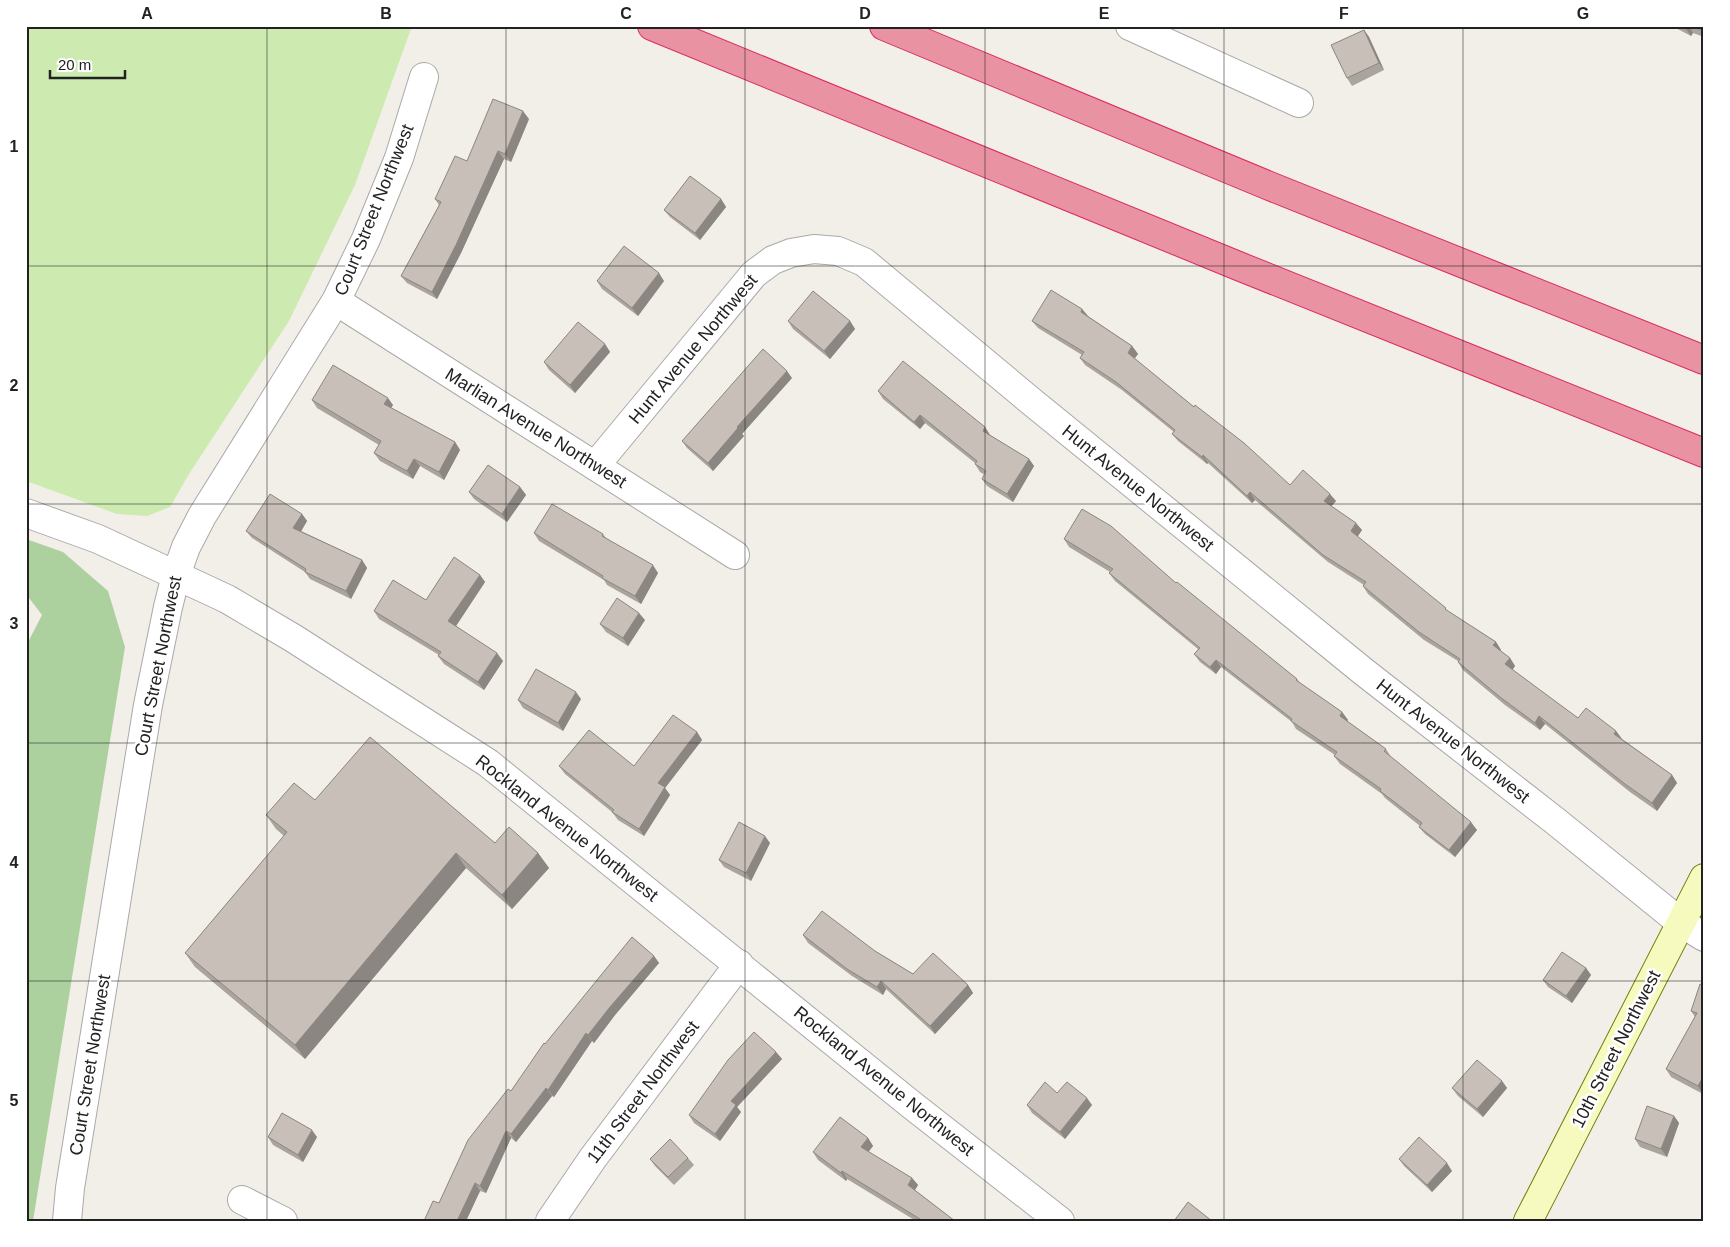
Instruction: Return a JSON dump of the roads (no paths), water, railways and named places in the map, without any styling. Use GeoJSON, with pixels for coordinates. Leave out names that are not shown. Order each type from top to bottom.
{"type":"FeatureCollection","features":[{"type":"Feature","properties":{"kind":"highway"},"geometry":{"type":"LineString","coordinates":[[652,26],[1236,265],[1704,453]]}},
{"type":"Feature","properties":{"kind":"highway"},"geometry":{"type":"LineString","coordinates":[[884,26],[1267,186],[1704,360]]}},
{"type":"Feature","properties":{"kind":"main road","name":"10th Street Northwest"},"geometry":{"type":"LineString","coordinates":[[1528,1221],[1704,878]]}},
{"type":"Feature","properties":{"kind":"street"},"geometry":{"type":"LineString","coordinates":[[1130,26],[1299,103]]}},
{"type":"Feature","properties":{"kind":"street","name":"Court Street Northwest"},"geometry":{"type":"LineString","coordinates":[[67,1221],[70,1188],[148,705],[176,575],[186,547],[202,516],[336,301],[366,239],[399,158],[424,77]]}},
{"type":"Feature","properties":{"kind":"street","name":"Hunt Avenue Northwest"},"geometry":{"type":"LineString","coordinates":[[595,466],[754,274],[773,260],[782,256],[814,249],[838,251],[864,262],[1032,402],[1364,672],[1554,820],[1680,922],[1704,937]]}},
{"type":"Feature","properties":{"kind":"street","name":"Marlian Avenue Northwest"},"geometry":{"type":"LineString","coordinates":[[336,301],[735,555]]}},
{"type":"Feature","properties":{"kind":"street","name":"Rockland Avenue Northwest"},"geometry":{"type":"LineString","coordinates":[[26,513],[98,539],[227,599],[293,638],[488,763],[913,1106],[1060,1221]]}},
{"type":"Feature","properties":{"kind":"street","name":"11th Street Northwest"},"geometry":{"type":"LineString","coordinates":[[550,1221],[593,1158],[739,964]]}},
{"type":"Feature","properties":{"kind":"street"},"geometry":{"type":"LineString","coordinates":[[242,1200],[283,1221]]}}]}
